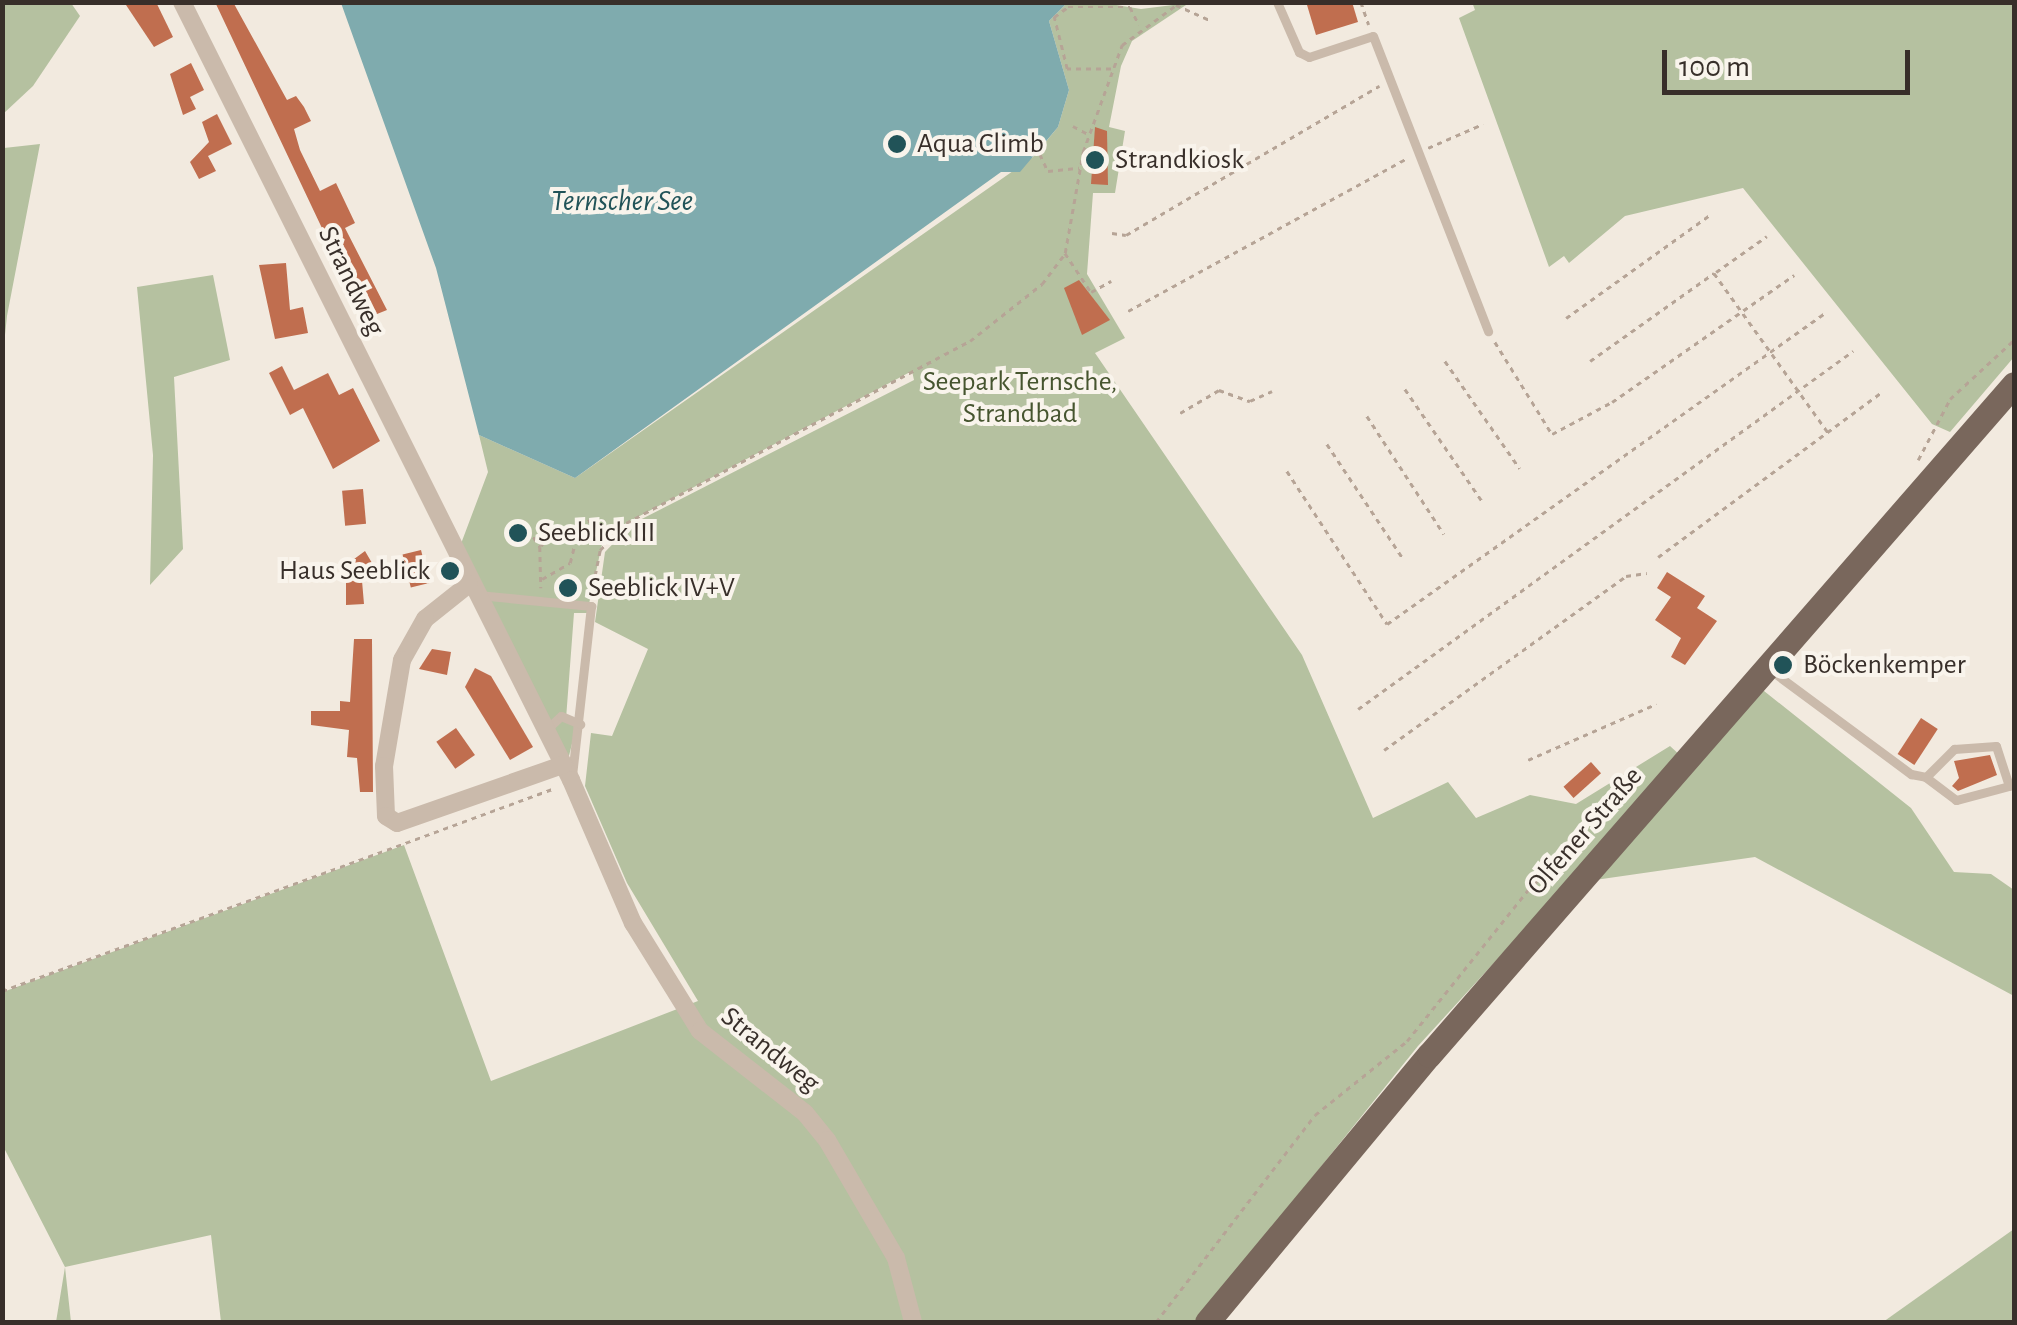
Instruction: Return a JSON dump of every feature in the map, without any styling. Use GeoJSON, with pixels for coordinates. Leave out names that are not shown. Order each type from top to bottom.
{"type":"FeatureCollection","features":[{"type":"Feature","properties":{"kind":"main road","name":"Olfener Straße"},"geometry":{"type":"LineString","coordinates":[[1207,1322],[2014,384]]}},
{"type":"Feature","properties":{"kind":"street","name":"Strandweg"},"geometry":{"type":"LineString","coordinates":[[182,2],[472,590],[567,773],[614,885],[677,998],[716,1047],[816,1125],[896,1258],[913,1322]]}},
{"type":"Feature","properties":{"kind":"street"},"geometry":{"type":"LineString","coordinates":[[472,590],[426,619],[402,660],[384,766],[386,816],[396,823],[567,773]]}},
{"type":"Feature","properties":{"kind":"lane"},"geometry":{"type":"LineString","coordinates":[[1276,2],[1298,52],[1310,57],[1373,36],[1488,332]]}},
{"type":"Feature","properties":{"kind":"lane"},"geometry":{"type":"LineString","coordinates":[[472,590],[591,606],[580,724],[567,773]]}},
{"type":"Feature","properties":{"kind":"lane"},"geometry":{"type":"LineString","coordinates":[[1767,668],[1896,766],[1926,777],[1956,800],[2009,786],[1996,746],[1954,749],[1926,777]]}},
{"type":"Feature","properties":{"kind":"lane"},"geometry":{"type":"LineString","coordinates":[[545,732],[561,716],[580,724]]}},
{"type":"Feature","properties":{"kind":"path"},"geometry":{"type":"LineString","coordinates":[[1361,2],[1373,36]]}},
{"type":"Feature","properties":{"kind":"path"},"geometry":{"type":"LineString","coordinates":[[591,606],[600,550],[626,523],[970,341],[1042,284],[1065,253],[1078,168],[1111,69],[1139,27],[1176,4],[1212,21]]}},
{"type":"Feature","properties":{"kind":"path"},"geometry":{"type":"LineString","coordinates":[[1111,69],[1067,69],[1054,17],[1068,8],[1130,8],[1139,27]]}},
{"type":"Feature","properties":{"kind":"path"},"geometry":{"type":"LineString","coordinates":[[1112,233],[1126,235],[1390,80]]}},
{"type":"Feature","properties":{"kind":"path"},"geometry":{"type":"LineString","coordinates":[[1128,310],[1417,153],[1483,124]]}},
{"type":"Feature","properties":{"kind":"path"},"geometry":{"type":"LineString","coordinates":[[1073,126],[1088,134]]}},
{"type":"Feature","properties":{"kind":"path"},"geometry":{"type":"LineString","coordinates":[[1015,149],[1040,154],[1048,171],[1078,168]]}},
{"type":"Feature","properties":{"kind":"path"},"geometry":{"type":"LineString","coordinates":[[1566,318],[1711,214]]}},
{"type":"Feature","properties":{"kind":"path"},"geometry":{"type":"LineString","coordinates":[[1590,360],[1767,236]]}},
{"type":"Feature","properties":{"kind":"path"},"geometry":{"type":"LineString","coordinates":[[1065,253],[1091,292],[1111,281]]}},
{"type":"Feature","properties":{"kind":"path"},"geometry":{"type":"LineString","coordinates":[[1714,273],[1828,432]]}},
{"type":"Feature","properties":{"kind":"path"},"geometry":{"type":"LineString","coordinates":[[1488,332],[1552,434],[1612,402],[1794,275]]}},
{"type":"Feature","properties":{"kind":"path"},"geometry":{"type":"LineString","coordinates":[[1287,471],[1387,624],[1825,312]]}},
{"type":"Feature","properties":{"kind":"path"},"geometry":{"type":"LineString","coordinates":[[1909,473],[1950,399],[2014,340]]}},
{"type":"Feature","properties":{"kind":"path"},"geometry":{"type":"LineString","coordinates":[[1358,709],[1853,351]]}},
{"type":"Feature","properties":{"kind":"path"},"geometry":{"type":"LineString","coordinates":[[1446,361],[1520,469]]}},
{"type":"Feature","properties":{"kind":"path"},"geometry":{"type":"LineString","coordinates":[[1180,414],[1219,390],[1250,402],[1272,391]]}},
{"type":"Feature","properties":{"kind":"path"},"geometry":{"type":"LineString","coordinates":[[1404,390],[1482,501]]}},
{"type":"Feature","properties":{"kind":"path"},"geometry":{"type":"LineString","coordinates":[[1658,557],[1882,392]]}},
{"type":"Feature","properties":{"kind":"path"},"geometry":{"type":"LineString","coordinates":[[1367,416],[1444,534]]}},
{"type":"Feature","properties":{"kind":"path"},"geometry":{"type":"LineString","coordinates":[[1327,444],[1404,560]]}},
{"type":"Feature","properties":{"kind":"path"},"geometry":{"type":"LineString","coordinates":[[542,579],[570,563],[579,526],[592,519]]}},
{"type":"Feature","properties":{"kind":"path"},"geometry":{"type":"LineString","coordinates":[[523,520],[540,547],[539,600]]}},
{"type":"Feature","properties":{"kind":"path"},"geometry":{"type":"LineString","coordinates":[[540,547],[550,532]]}},
{"type":"Feature","properties":{"kind":"path"},"geometry":{"type":"LineString","coordinates":[[1384,750],[1626,576],[1647,573]]}},
{"type":"Feature","properties":{"kind":"path"},"geometry":{"type":"LineString","coordinates":[[1528,760],[1656,704]]}},
{"type":"Feature","properties":{"kind":"path"},"geometry":{"type":"LineString","coordinates":[[2,991],[567,773]]}},
{"type":"Feature","properties":{"kind":"path"},"geometry":{"type":"LineString","coordinates":[[1156,1322],[1314,1115],[1407,1041],[1534,884],[1580,850]]}},
{"type":"Feature","properties":{"kind":"green space"},"geometry":{"type":"Polygon","coordinates":[[[3,2],[71,3],[80,16],[33,86],[3,114],[3,2]]]}},
{"type":"Feature","properties":{"kind":"green space"},"geometry":{"type":"Polygon","coordinates":[[[1472,2],[2014,3],[2014,357],[1950,432],[1932,424],[1743,188],[1625,216],[1569,263],[1564,256],[1549,267],[1459,18],[1475,10],[1472,2]]]}},
{"type":"Feature","properties":{"kind":"green space","name":"Seepark Ternsche, Strandbad"},"geometry":{"type":"Polygon","coordinates":[[[1104,3],[1141,9],[1189,3],[1132,41],[1121,66],[1109,127],[1125,131],[1115,193],[1093,193],[1087,274],[1125,338],[1095,353],[1302,655],[1373,818],[1448,782],[1476,818],[1530,795],[1576,804],[1670,746],[1682,757],[1418,1046],[1196,1322],[221,1322],[211,1235],[65,1267],[3,1146],[3,992],[404,845],[491,1081],[698,1001],[627,883],[585,786],[591,733],[612,736],[648,649],[595,622],[605,552],[632,524],[914,380],[912,371],[604,535],[587,613],[574,613],[566,719],[577,723],[568,760],[459,549],[488,472],[479,435],[575,478],[1033,157],[1058,127],[1069,90],[1049,21],[1066,4],[1104,3]]]}},
{"type":"Feature","properties":{"kind":"green space"},"geometry":{"type":"Polygon","coordinates":[[[40,144],[7,316],[3,354],[4,148],[40,144]]]}},
{"type":"Feature","properties":{"kind":"green space"},"geometry":{"type":"Polygon","coordinates":[[[213,275],[230,360],[174,377],[183,549],[150,585],[153,455],[137,287],[213,275]]]}},
{"type":"Feature","properties":{"kind":"green space"},"geometry":{"type":"Polygon","coordinates":[[[1754,683],[1911,808],[1954,872],[1991,874],[2014,890],[2014,996],[1755,857],[1581,882],[1754,683]]]}},
{"type":"Feature","properties":{"kind":"green space"},"geometry":{"type":"Polygon","coordinates":[[[2014,1229],[2014,1322],[1883,1322],[2014,1229]]]}},
{"type":"Feature","properties":{"kind":"green space"},"geometry":{"type":"Polygon","coordinates":[[[65,1267],[71,1322],[56,1322],[65,1267]]]}},
{"type":"Feature","properties":{"kind":"water","name":"Ternscher See"},"geometry":{"type":"Polygon","coordinates":[[[341,2],[1094,3],[1066,4],[1049,21],[1069,90],[1058,127],[1020,172],[1001,172],[575,478],[479,435],[436,268],[341,2]]]}},
{"type":"Feature","properties":{"kind":"building"},"geometry":{"type":"Polygon","coordinates":[[[124,2],[156,2],[173,37],[154,47],[124,2]]]}},
{"type":"Feature","properties":{"kind":"building"},"geometry":{"type":"Polygon","coordinates":[[[215,2],[233,2],[287,100],[296,96],[304,107],[311,121],[294,129],[300,150],[320,191],[336,183],[355,223],[345,228],[387,310],[372,316],[354,278],[347,281],[215,2]]]}},
{"type":"Feature","properties":{"kind":"building"},"geometry":{"type":"Polygon","coordinates":[[[1352,2],[1358,22],[1316,35],[1307,5],[1352,2]]]}},
{"type":"Feature","properties":{"kind":"building"},"geometry":{"type":"Polygon","coordinates":[[[191,63],[204,90],[190,97],[196,109],[183,115],[170,74],[191,63]]]}},
{"type":"Feature","properties":{"kind":"building"},"geometry":{"type":"Polygon","coordinates":[[[217,114],[232,144],[208,156],[216,171],[199,179],[190,162],[209,142],[202,122],[217,114]]]}},
{"type":"Feature","properties":{"kind":"building"},"geometry":{"type":"Polygon","coordinates":[[[1095,127],[1107,131],[1108,185],[1091,184],[1095,127]]]}},
{"type":"Feature","properties":{"kind":"building"},"geometry":{"type":"Polygon","coordinates":[[[286,263],[290,310],[303,307],[308,333],[275,339],[259,265],[286,263]]]}},
{"type":"Feature","properties":{"kind":"building"},"geometry":{"type":"Polygon","coordinates":[[[1079,280],[1110,320],[1082,335],[1064,288],[1079,280]]]}},
{"type":"Feature","properties":{"kind":"building"},"geometry":{"type":"Polygon","coordinates":[[[282,366],[294,390],[328,373],[339,395],[353,388],[380,441],[333,469],[303,408],[290,415],[269,373],[282,366]]]}},
{"type":"Feature","properties":{"kind":"building"},"geometry":{"type":"Polygon","coordinates":[[[363,489],[366,524],[345,526],[342,491],[363,489]]]}},
{"type":"Feature","properties":{"kind":"building"},"geometry":{"type":"Polygon","coordinates":[[[421,550],[429,583],[411,588],[403,555],[421,550]]]}},
{"type":"Feature","properties":{"kind":"building"},"geometry":{"type":"Polygon","coordinates":[[[365,551],[372,563],[361,569],[364,604],[346,605],[346,565],[365,551]]]}},
{"type":"Feature","properties":{"kind":"building"},"geometry":{"type":"Polygon","coordinates":[[[1667,572],[1705,596],[1697,608],[1717,621],[1685,665],[1671,657],[1681,638],[1655,620],[1671,597],[1657,588],[1667,572]]]}},
{"type":"Feature","properties":{"kind":"building"},"geometry":{"type":"Polygon","coordinates":[[[354,639],[372,639],[373,792],[360,792],[357,758],[347,757],[349,730],[311,725],[311,711],[340,711],[340,701],[350,702],[354,639]]]}},
{"type":"Feature","properties":{"kind":"building"},"geometry":{"type":"Polygon","coordinates":[[[432,649],[451,652],[447,675],[419,669],[432,649]]]}},
{"type":"Feature","properties":{"kind":"building"},"geometry":{"type":"Polygon","coordinates":[[[475,668],[491,676],[533,747],[510,760],[465,687],[475,668]]]}},
{"type":"Feature","properties":{"kind":"building"},"geometry":{"type":"Polygon","coordinates":[[[1921,718],[1938,729],[1914,765],[1898,754],[1921,718]]]}},
{"type":"Feature","properties":{"kind":"building"},"geometry":{"type":"Polygon","coordinates":[[[456,728],[475,755],[455,769],[436,742],[456,728]]]}},
{"type":"Feature","properties":{"kind":"building"},"geometry":{"type":"Polygon","coordinates":[[[1990,755],[1997,775],[1958,791],[1952,786],[1959,778],[1954,761],[1990,755]]]}},
{"type":"Feature","properties":{"kind":"building"},"geometry":{"type":"Polygon","coordinates":[[[1591,762],[1601,773],[1574,798],[1564,787],[1591,762]]]}},
{"type":"Feature","properties":{"kind":"place","name":"Aqua Climb"},"geometry":{"type":"Point","coordinates":[897,144]}},
{"type":"Feature","properties":{"kind":"place","name":"Strandkiosk"},"geometry":{"type":"Point","coordinates":[1095,160]}},
{"type":"Feature","properties":{"kind":"place","name":"Seeblick III"},"geometry":{"type":"Point","coordinates":[518,533]}},
{"type":"Feature","properties":{"kind":"place","name":"Haus Seeblick"},"geometry":{"type":"Point","coordinates":[450,571]}},
{"type":"Feature","properties":{"kind":"place","name":"Seeblick IV+V"},"geometry":{"type":"Point","coordinates":[568,588]}},
{"type":"Feature","properties":{"kind":"place","name":"Böckenkemper"},"geometry":{"type":"Point","coordinates":[1783,665]}}]}
